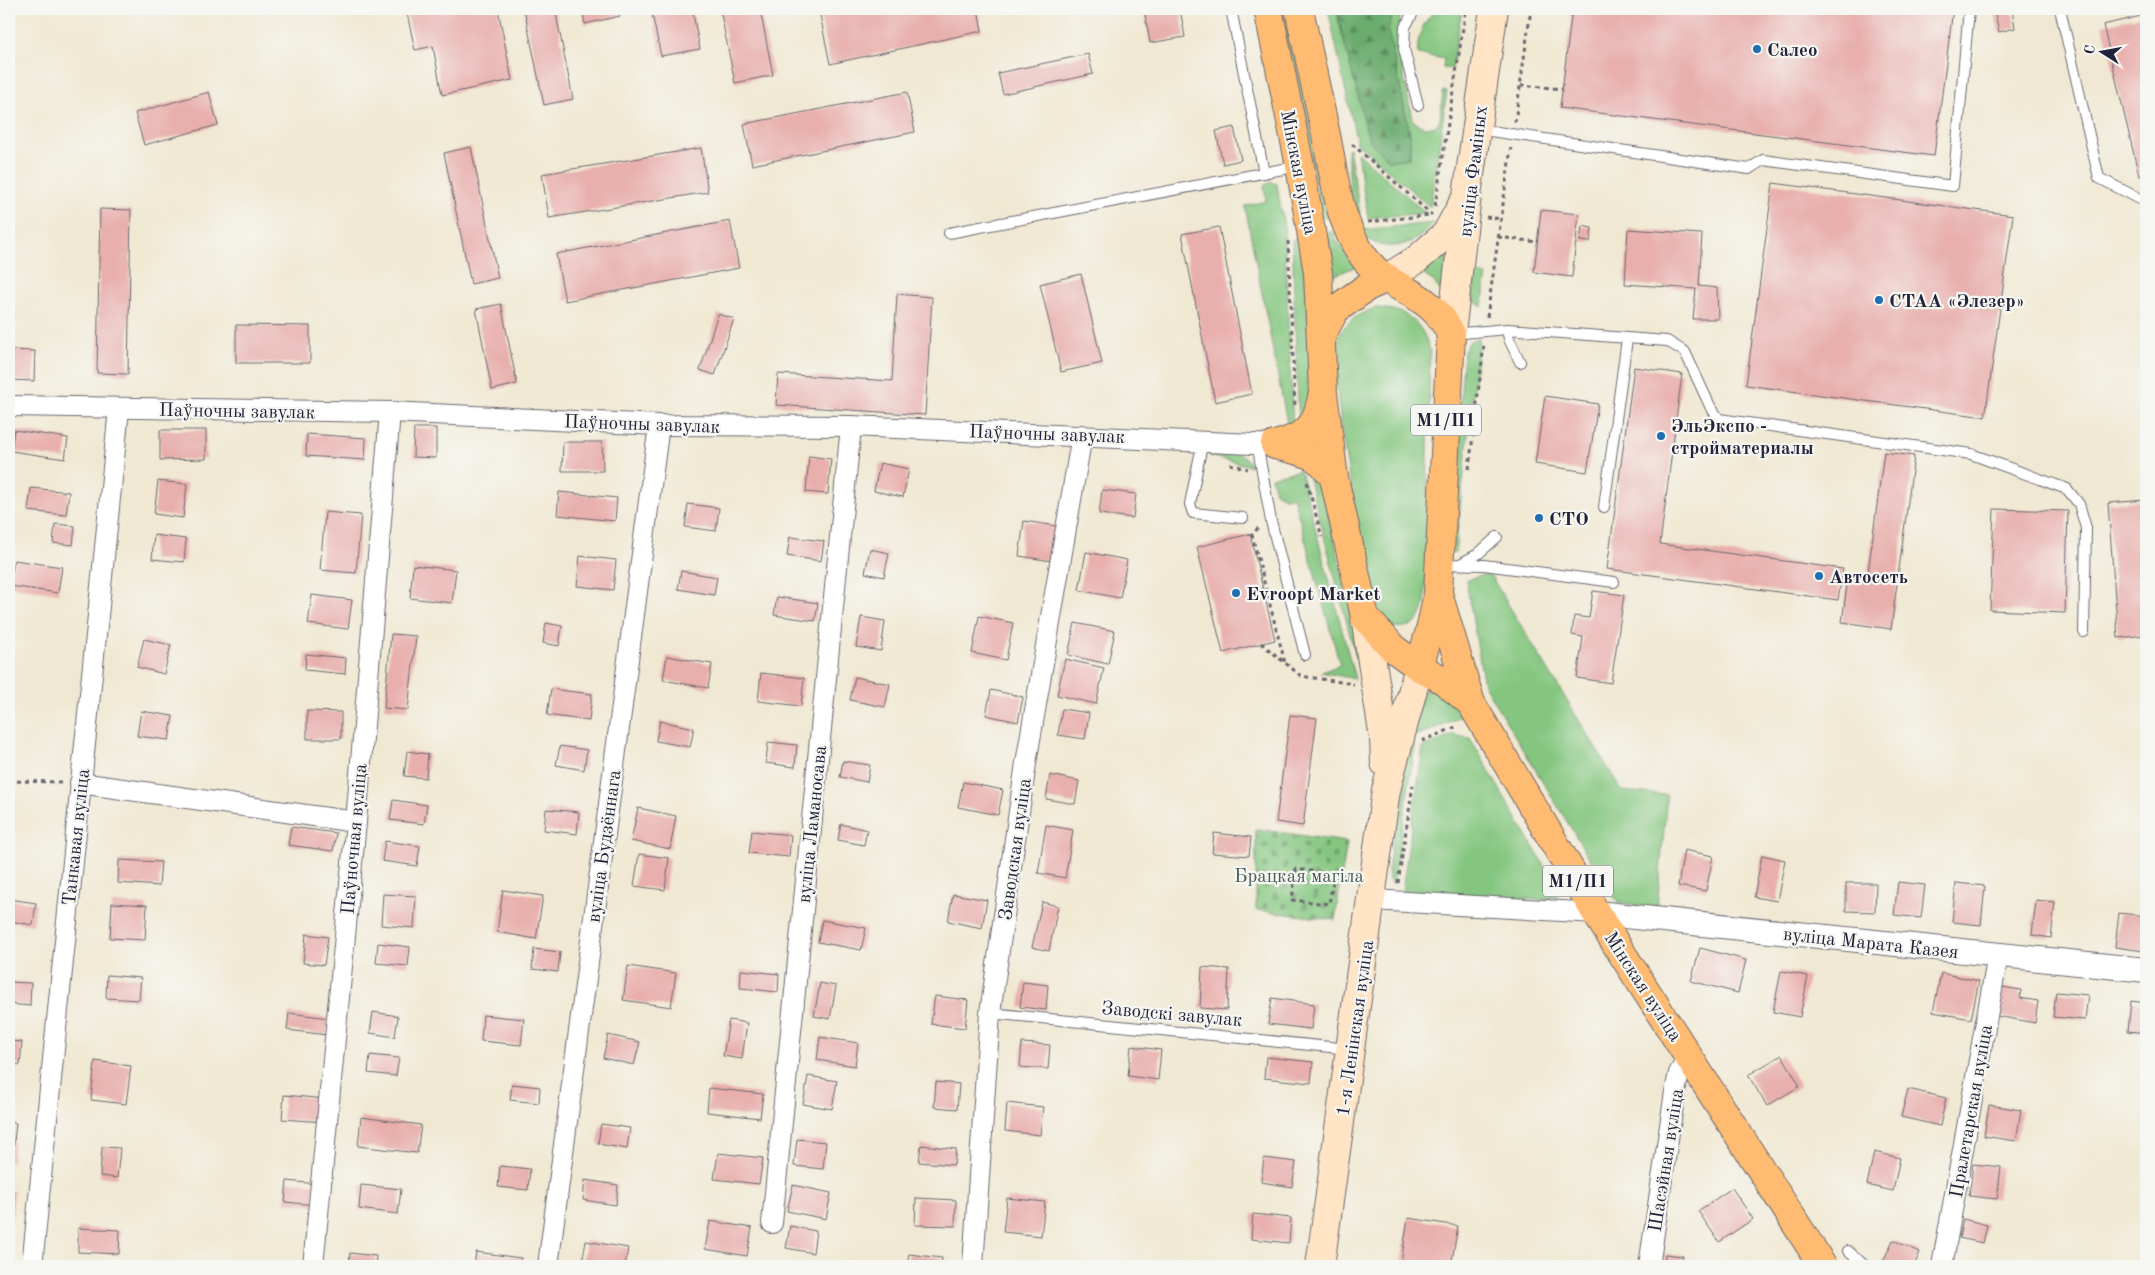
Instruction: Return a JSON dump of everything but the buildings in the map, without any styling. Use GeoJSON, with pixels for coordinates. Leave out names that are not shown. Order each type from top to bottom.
{"type":"FeatureCollection","features":[{"type":"Feature","properties":{"kind":"main road","name":"Мінская вуліца"},"geometry":{"type":"LineString","coordinates":[[1268,9],[1300,166],[1318,273],[1323,393]]}},
{"type":"Feature","properties":{"kind":"main road","name":"Мінская вуліца"},"geometry":{"type":"LineString","coordinates":[[1299,9],[1344,224],[1367,262],[1387,278],[1422,299],[1444,320],[1451,334]]}},
{"type":"Feature","properties":{"kind":"main road","name":"вуліца Фаміных"},"geometry":{"type":"LineString","coordinates":[[1451,334],[1456,210],[1476,129],[1494,9]]}},
{"type":"Feature","properties":{"kind":"main road"},"geometry":{"type":"LineString","coordinates":[[1321,336],[1335,310],[1367,288],[1416,260],[1446,234],[1456,210]]}},
{"type":"Feature","properties":{"kind":"main road","name":"М1/П1"},"geometry":{"type":"LineString","coordinates":[[1451,334],[1449,564],[1438,593],[1468,713]]}},
{"type":"Feature","properties":{"kind":"main road"},"geometry":{"type":"LineString","coordinates":[[1266,444],[1288,441],[1310,428],[1318,418],[1323,393]]}},
{"type":"Feature","properties":{"kind":"main road"},"geometry":{"type":"LineString","coordinates":[[1323,393],[1334,478],[1372,626],[1384,739],[1386,790]]}},
{"type":"Feature","properties":{"kind":"main road"},"geometry":{"type":"LineString","coordinates":[[1266,444],[1315,456],[1325,463],[1334,478]]}},
{"type":"Feature","properties":{"kind":"main road"},"geometry":{"type":"LineString","coordinates":[[1386,790],[1433,620],[1438,593]]}},
{"type":"Feature","properties":{"kind":"main road"},"geometry":{"type":"LineString","coordinates":[[1372,626],[1402,641],[1414,638],[1433,620]]}},
{"type":"Feature","properties":{"kind":"main road","name":"М1/П1"},"geometry":{"type":"LineString","coordinates":[[1372,626],[1394,649],[1419,667],[1443,680],[1468,713]]}},
{"type":"Feature","properties":{"kind":"main road","name":"Мінская вуліца"},"geometry":{"type":"LineString","coordinates":[[1468,713],[1823,1266]]}},
{"type":"Feature","properties":{"kind":"main road","name":"1-я Ленінская вуліца"},"geometry":{"type":"LineString","coordinates":[[1320,1266],[1351,1049],[1384,901],[1386,790]]}},
{"type":"Feature","properties":{"kind":"street","name":"Паўночны завулак"},"geometry":{"type":"LineString","coordinates":[[9,406],[390,412],[659,425],[851,426],[1266,444]]}},
{"type":"Feature","properties":{"kind":"street","name":"Танкавая вуліца"},"geometry":{"type":"LineString","coordinates":[[32,1266],[119,409]]}},
{"type":"Feature","properties":{"kind":"street","name":"Паўночная вуліца"},"geometry":{"type":"LineString","coordinates":[[313,1266],[356,822],[390,412]]}},
{"type":"Feature","properties":{"kind":"street","name":"вуліца Будзённага"},"geometry":{"type":"LineString","coordinates":[[548,1266],[659,425]]}},
{"type":"Feature","properties":{"kind":"street","name":"вуліца Ламаносава"},"geometry":{"type":"LineString","coordinates":[[772,1223],[851,426]]}},
{"type":"Feature","properties":{"kind":"street","name":"Заводская вуліца"},"geometry":{"type":"LineString","coordinates":[[973,1266],[990,1013],[1026,763],[1082,435]]}},
{"type":"Feature","properties":{"kind":"street"},"geometry":{"type":"LineString","coordinates":[[80,783],[356,822]]}},
{"type":"Feature","properties":{"kind":"street"},"geometry":{"type":"LineString","coordinates":[[1384,901],[1596,913]]}},
{"type":"Feature","properties":{"kind":"street","name":"вуліца Марата Казея"},"geometry":{"type":"LineString","coordinates":[[1596,913],[2146,970]]}},
{"type":"Feature","properties":{"kind":"street","name":"Пралетарская вуліца"},"geometry":{"type":"LineString","coordinates":[[1942,1266],[1998,955]]}},
{"type":"Feature","properties":{"kind":"street","name":"Шасэйная вуліца"},"geometry":{"type":"LineString","coordinates":[[1649,1266],[1675,1092],[1679,1073],[1689,1057]]}},
{"type":"Feature","properties":{"kind":"lane"},"geometry":{"type":"LineString","coordinates":[[1231,9],[1264,173]]}},
{"type":"Feature","properties":{"kind":"lane"},"geometry":{"type":"LineString","coordinates":[[1415,9],[1405,27],[1404,49],[1418,105]]}},
{"type":"Feature","properties":{"kind":"lane"},"geometry":{"type":"LineString","coordinates":[[1476,129],[1749,168],[1764,160],[1953,186],[1969,9]]}},
{"type":"Feature","properties":{"kind":"lane"},"geometry":{"type":"LineString","coordinates":[[2063,9],[2099,178],[2146,202]]}},
{"type":"Feature","properties":{"kind":"lane"},"geometry":{"type":"LineString","coordinates":[[949,233],[1300,166]]}},
{"type":"Feature","properties":{"kind":"lane"},"geometry":{"type":"LineString","coordinates":[[1451,334],[1507,329],[1667,341],[1685,352],[1710,406],[1719,418],[1971,454],[2066,489],[2080,504],[2086,528],[2084,632]]}},
{"type":"Feature","properties":{"kind":"lane"},"geometry":{"type":"LineString","coordinates":[[1507,329],[1509,339],[1520,362]]}},
{"type":"Feature","properties":{"kind":"lane"},"geometry":{"type":"LineString","coordinates":[[1604,507],[1627,339]]}},
{"type":"Feature","properties":{"kind":"lane"},"geometry":{"type":"LineString","coordinates":[[1203,440],[1190,504],[1193,514],[1243,518]]}},
{"type":"Feature","properties":{"kind":"lane"},"geometry":{"type":"LineString","coordinates":[[1266,444],[1271,521],[1305,655]]}},
{"type":"Feature","properties":{"kind":"lane"},"geometry":{"type":"LineString","coordinates":[[1449,564],[1478,554],[1497,536]]}},
{"type":"Feature","properties":{"kind":"lane"},"geometry":{"type":"LineString","coordinates":[[1449,564],[1484,565],[1614,582]]}},
{"type":"Feature","properties":{"kind":"lane","name":"Заводскі завулак"},"geometry":{"type":"LineString","coordinates":[[990,1013],[1351,1049]]}},
{"type":"Feature","properties":{"kind":"lane"},"geometry":{"type":"LineString","coordinates":[[1848,1251],[1865,1266]]}},
{"type":"Feature","properties":{"kind":"path"},"geometry":{"type":"LineString","coordinates":[[1456,210],[1466,9]]}},
{"type":"Feature","properties":{"kind":"path"},"geometry":{"type":"LineString","coordinates":[[1468,474],[1498,238],[1531,9]]}},
{"type":"Feature","properties":{"kind":"path"},"geometry":{"type":"LineString","coordinates":[[1521,85],[1562,89]]}},
{"type":"Feature","properties":{"kind":"path"},"geometry":{"type":"LineString","coordinates":[[1352,144],[1456,210]]}},
{"type":"Feature","properties":{"kind":"path"},"geometry":{"type":"LineString","coordinates":[[1344,224],[1456,210],[1501,218]]}},
{"type":"Feature","properties":{"kind":"path"},"geometry":{"type":"LineString","coordinates":[[1498,238],[1537,242]]}},
{"type":"Feature","properties":{"kind":"path"},"geometry":{"type":"LineString","coordinates":[[1261,643],[1301,676],[1360,684]]}},
{"type":"Feature","properties":{"kind":"path"},"geometry":{"type":"LineString","coordinates":[[1419,743],[1468,713]]}},
{"type":"Feature","properties":{"kind":"path"},"geometry":{"type":"LineString","coordinates":[[9,780],[80,783]]}},
{"type":"Feature","properties":{"kind":"path"},"geometry":{"type":"LineString","coordinates":[[1384,901],[1414,780]]}},
{"type":"Feature","properties":{"kind":"path"},"geometry":{"type":"LineString","coordinates":[[1334,874],[1329,904],[1292,900],[1296,869],[1357,877]]}},
{"type":"Feature","properties":{"kind":"green space"},"geometry":{"type":"Polygon","coordinates":[[[1280,9],[1287,9],[1328,218],[1322,218],[1280,9]]]}},
{"type":"Feature","properties":{"kind":"green space"},"geometry":{"type":"Polygon","coordinates":[[[1328,9],[1336,9],[1369,140],[1410,158],[1410,133],[1388,31],[1394,9],[1401,11],[1397,42],[1412,119],[1422,126],[1436,126],[1440,119],[1443,91],[1447,91],[1430,207],[1357,143],[1328,9]]]}},
{"type":"Feature","properties":{"kind":"green space"},"geometry":{"type":"Polygon","coordinates":[[[1336,9],[1394,9],[1388,31],[1410,134],[1410,158],[1389,161],[1369,140],[1336,9]]]}},
{"type":"Feature","properties":{"kind":"green space"},"geometry":{"type":"Polygon","coordinates":[[[1438,9],[1462,9],[1452,69],[1443,68],[1444,59],[1418,54],[1418,41],[1422,29],[1438,9]]]}},
{"type":"Feature","properties":{"kind":"green space"},"geometry":{"type":"Polygon","coordinates":[[[1349,148],[1360,213],[1352,214],[1347,149],[1349,148]]]}},
{"type":"Feature","properties":{"kind":"green space"},"geometry":{"type":"Polygon","coordinates":[[[1357,152],[1426,213],[1368,218],[1357,152]]]}},
{"type":"Feature","properties":{"kind":"green space"},"geometry":{"type":"Polygon","coordinates":[[[1271,182],[1277,184],[1284,228],[1293,431],[1289,433],[1245,206],[1266,201],[1264,186],[1271,182]]]}},
{"type":"Feature","properties":{"kind":"green space"},"geometry":{"type":"Polygon","coordinates":[[[1434,223],[1414,240],[1397,246],[1379,245],[1370,240],[1360,230],[1434,223]]]}},
{"type":"Feature","properties":{"kind":"green space"},"geometry":{"type":"Polygon","coordinates":[[[1328,232],[1334,232],[1337,241],[1357,266],[1333,276],[1328,232]]]}},
{"type":"Feature","properties":{"kind":"green space"},"geometry":{"type":"Polygon","coordinates":[[[1302,238],[1316,396],[1299,428],[1292,240],[1302,238]]]}},
{"type":"Feature","properties":{"kind":"green space"},"geometry":{"type":"Polygon","coordinates":[[[1449,246],[1444,296],[1433,281],[1419,272],[1449,246]]]}},
{"type":"Feature","properties":{"kind":"green space"},"geometry":{"type":"Polygon","coordinates":[[[1474,274],[1487,275],[1482,307],[1471,298],[1474,274]]]}},
{"type":"Feature","properties":{"kind":"green space"},"geometry":{"type":"Polygon","coordinates":[[[1375,308],[1395,311],[1411,318],[1422,331],[1430,350],[1425,604],[1416,623],[1401,628],[1394,627],[1384,621],[1375,598],[1357,522],[1347,465],[1333,351],[1343,329],[1359,315],[1375,308]]]}},
{"type":"Feature","properties":{"kind":"green space"},"geometry":{"type":"Polygon","coordinates":[[[1479,338],[1455,554],[1450,550],[1450,536],[1464,351],[1470,341],[1479,338]]]}},
{"type":"Feature","properties":{"kind":"green space"},"geometry":{"type":"Polygon","coordinates":[[[1223,451],[1243,456],[1251,466],[1210,456],[1223,451]]]}},
{"type":"Feature","properties":{"kind":"green space"},"geometry":{"type":"Polygon","coordinates":[[[1305,464],[1321,479],[1376,725],[1374,726],[1305,464]]]}},
{"type":"Feature","properties":{"kind":"green space"},"geometry":{"type":"Polygon","coordinates":[[[1300,470],[1355,679],[1321,672],[1340,665],[1293,496],[1286,498],[1275,492],[1271,477],[1300,470]]]}},
{"type":"Feature","properties":{"kind":"green space"},"geometry":{"type":"Polygon","coordinates":[[[1489,573],[1622,791],[1667,795],[1657,908],[1619,903],[1611,894],[1484,685],[1466,580],[1489,573]]]}},
{"type":"Feature","properties":{"kind":"green space"},"geometry":{"type":"Polygon","coordinates":[[[1435,688],[1452,696],[1462,716],[1420,735],[1409,733],[1420,693],[1435,688]]]}},
{"type":"Feature","properties":{"kind":"green space"},"geometry":{"type":"Polygon","coordinates":[[[1453,735],[1470,738],[1560,893],[1550,899],[1538,900],[1402,891],[1423,747],[1453,735]]]}},
{"type":"Feature","properties":{"kind":"green space"},"geometry":{"type":"Polygon","coordinates":[[[1407,745],[1415,746],[1393,884],[1389,880],[1388,870],[1407,745]]]}},
{"type":"Feature","properties":{"kind":"green space","name":"Брацкая магіла"},"geometry":{"type":"Polygon","coordinates":[[[1256,829],[1347,842],[1335,920],[1256,910],[1256,829]]]}},
{"type":"Feature","properties":{"kind":"place","name":"Салео"},"geometry":{"type":"Point","coordinates":[1757,49]}},
{"type":"Feature","properties":{"kind":"place","name":"СТАА «Элезер»"},"geometry":{"type":"Point","coordinates":[1879,300]}},
{"type":"Feature","properties":{"kind":"place","name":"ЭльЭкспо - стройматериалы"},"geometry":{"type":"Point","coordinates":[1661,436]}},
{"type":"Feature","properties":{"kind":"place","name":"СТО"},"geometry":{"type":"Point","coordinates":[1539,518]}},
{"type":"Feature","properties":{"kind":"place","name":"Автосеть"},"geometry":{"type":"Point","coordinates":[1819,576]}},
{"type":"Feature","properties":{"kind":"place","name":"Evroopt Market"},"geometry":{"type":"Point","coordinates":[1236,593]}}]}
